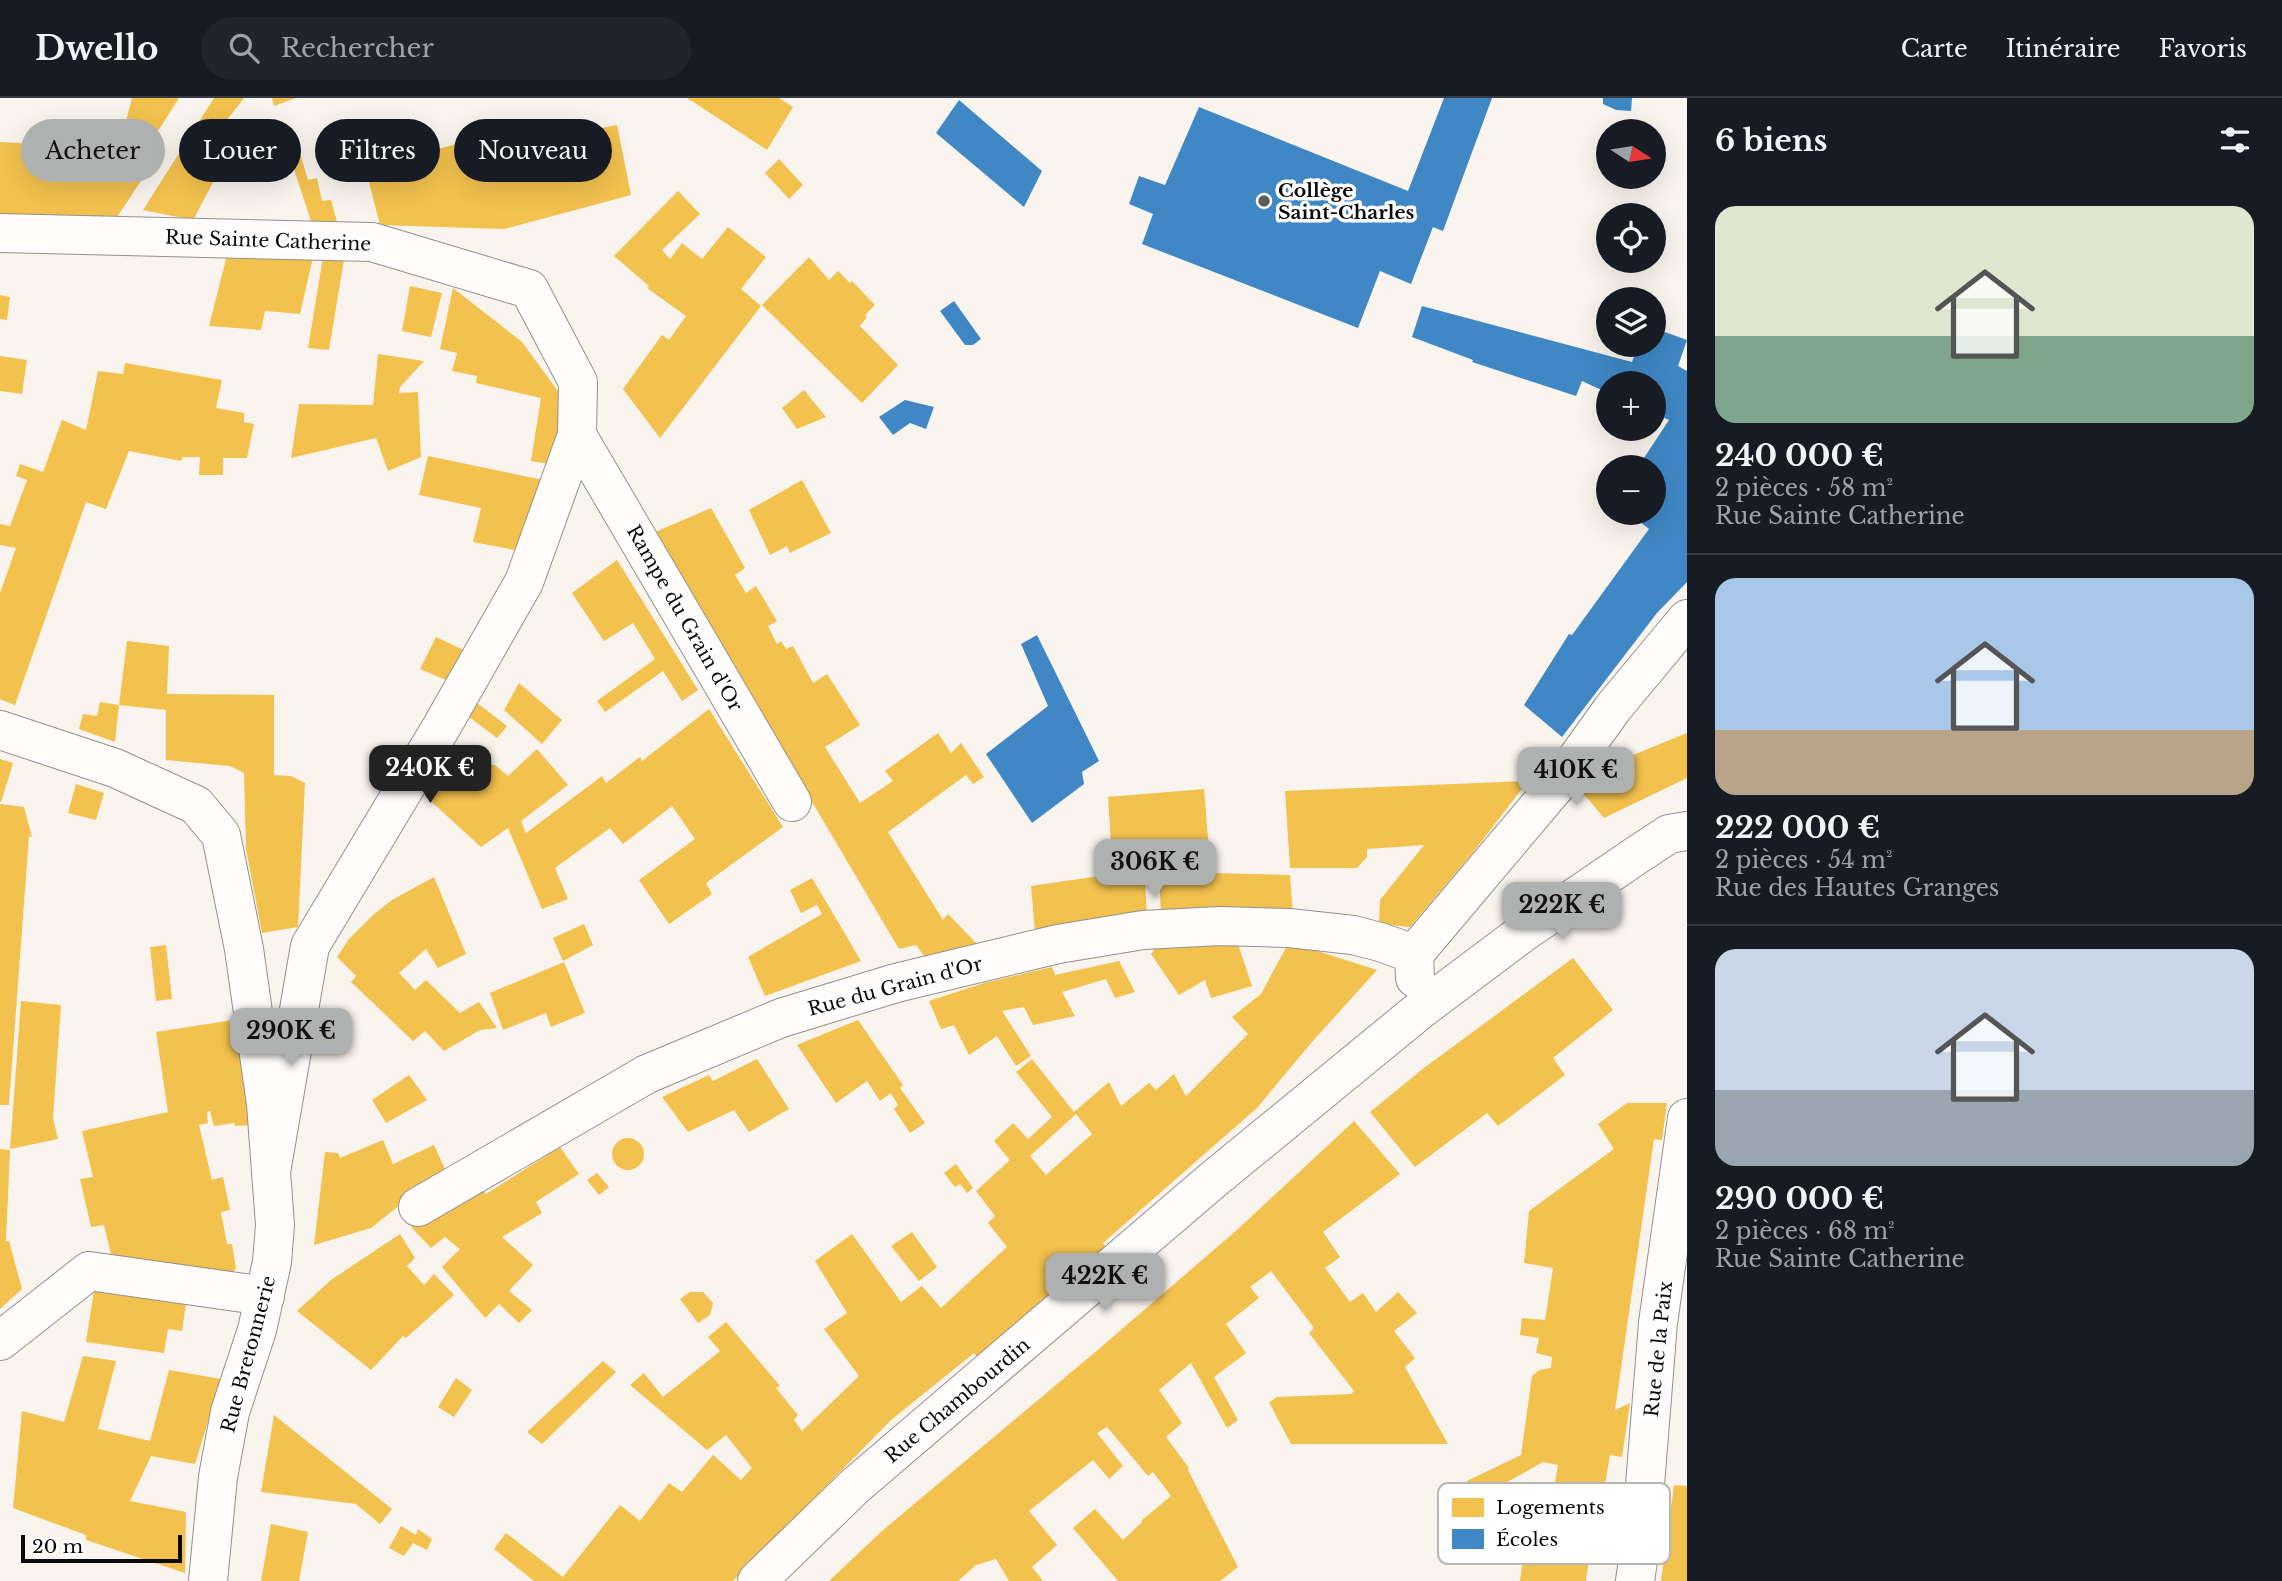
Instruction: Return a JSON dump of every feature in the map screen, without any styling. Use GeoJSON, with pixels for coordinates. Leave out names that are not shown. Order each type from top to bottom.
{"type":"FeatureCollection","features":[{"type":"Feature","properties":{"kind":"street","name":"Rue Sainte Catherine"},"geometry":{"type":"LineString","coordinates":[[0,233],[372,242],[529,289],[578,382],[578,435],[524,583],[310,946],[271,1172]]}},
{"type":"Feature","properties":{"kind":"street","name":"Rampe du Grain d'Or"},"geometry":{"type":"LineString","coordinates":[[578,435],[792,802]]}},
{"type":"Feature","properties":{"kind":"street"},"geometry":{"type":"LineString","coordinates":[[1420,1010],[1414,954],[1565,775],[1613,708],[1687,618]]}},
{"type":"Feature","properties":{"kind":"street","name":"Rue Bretonnerie"},"geometry":{"type":"LineString","coordinates":[[0,730],[115,768],[197,805],[221,835],[244,950],[266,1104],[275,1225],[272,1262],[265,1296],[250,1354],[230,1412],[218,1478],[208,1581]]}},
{"type":"Feature","properties":{"kind":"street","name":"Rue Chambourdin"},"geometry":{"type":"LineString","coordinates":[[757,1581],[865,1477],[1214,1179],[1420,1010],[1524,932],[1640,853],[1669,834],[1687,831]]}},
{"type":"Feature","properties":{"kind":"street","name":"Rue du Grain d'Or"},"geometry":{"type":"LineString","coordinates":[[418,1207],[647,1074],[781,1018],[896,983],[1058,944],[1143,930],[1220,926],[1289,928],[1353,935],[1414,954]]}},
{"type":"Feature","properties":{"kind":"street","name":"Rue de la Paix"},"geometry":{"type":"LineString","coordinates":[[1645,1483],[1658,1323],[1687,1118]]}},
{"type":"Feature","properties":{"kind":"street"},"geometry":{"type":"LineString","coordinates":[[0,1341],[89,1271],[265,1296]]}},
{"type":"Feature","properties":{"kind":"building: Logements"},"geometry":{"type":"Polygon","coordinates":[[[132,98],[179,98],[165,120],[127,119],[132,98]]]}},
{"type":"Feature","properties":{"kind":"building: Logements"},"geometry":{"type":"Polygon","coordinates":[[[214,98],[244,98],[228,119],[201,119],[214,98]]]}},
{"type":"Feature","properties":{"kind":"building: Logements"},"geometry":{"type":"Polygon","coordinates":[[[272,98],[296,98],[274,106],[272,98]]]}},
{"type":"Feature","properties":{"kind":"building: Logements"},"geometry":{"type":"Polygon","coordinates":[[[687,98],[779,98],[793,107],[767,150],[687,98]]]}},
{"type":"Feature","properties":{"kind":"building: Logements"},"geometry":{"type":"Polygon","coordinates":[[[617,125],[631,195],[504,229],[380,225],[369,182],[440,182],[440,148],[454,145],[454,182],[612,182],[612,126],[617,125]]]}},
{"type":"Feature","properties":{"kind":"building: Logements"},"geometry":{"type":"Polygon","coordinates":[[[0,142],[21,143],[21,182],[140,182],[117,217],[0,215],[0,142]]]}},
{"type":"Feature","properties":{"kind":"building: Logements"},"geometry":{"type":"Polygon","coordinates":[[[179,153],[179,182],[213,182],[193,220],[143,210],[161,182],[165,182],[165,175],[179,153]]]}},
{"type":"Feature","properties":{"kind":"building: Logements"},"geometry":{"type":"Polygon","coordinates":[[[301,156],[308,180],[315,178],[315,182],[318,182],[322,201],[331,200],[337,222],[311,221],[298,182],[301,182],[301,156]]]}},
{"type":"Feature","properties":{"kind":"building: Logements"},"geometry":{"type":"Polygon","coordinates":[[[779,159],[803,185],[789,199],[765,173],[779,159]]]}},
{"type":"Feature","properties":{"kind":"building: Logements"},"geometry":{"type":"Polygon","coordinates":[[[678,191],[700,214],[662,250],[670,259],[682,243],[702,259],[728,227],[766,257],[741,289],[761,306],[660,438],[623,389],[662,335],[669,340],[686,316],[647,288],[649,286],[614,256],[678,191]]]}},
{"type":"Feature","properties":{"kind":"building: Logements"},"geometry":{"type":"Polygon","coordinates":[[[229,247],[313,257],[300,314],[265,311],[261,330],[209,326],[229,247]]]}},
{"type":"Feature","properties":{"kind":"building: Logements"},"geometry":{"type":"Polygon","coordinates":[[[323,257],[344,260],[329,350],[308,348],[323,257]]]}},
{"type":"Feature","properties":{"kind":"building: Logements"},"geometry":{"type":"Polygon","coordinates":[[[809,257],[829,280],[838,271],[850,283],[852,281],[875,305],[865,315],[867,317],[860,326],[898,365],[862,403],[762,305],[809,257]]]}},
{"type":"Feature","properties":{"kind":"building: Logements"},"geometry":{"type":"Polygon","coordinates":[[[410,286],[442,293],[431,337],[402,331],[410,286]]]}},
{"type":"Feature","properties":{"kind":"building: Logements"},"geometry":{"type":"Polygon","coordinates":[[[453,288],[522,342],[560,394],[564,401],[555,465],[531,461],[541,398],[476,383],[477,376],[452,371],[457,353],[440,349],[453,288]]]}},
{"type":"Feature","properties":{"kind":"building: Logements"},"geometry":{"type":"Polygon","coordinates":[[[0,295],[10,297],[7,320],[0,319],[0,295]]]}},
{"type":"Feature","properties":{"kind":"building: Logements"},"geometry":{"type":"Polygon","coordinates":[[[378,354],[424,361],[400,387],[399,393],[418,392],[421,457],[388,471],[376,438],[291,458],[299,404],[373,405],[378,354]]]}},
{"type":"Feature","properties":{"kind":"building: Logements"},"geometry":{"type":"Polygon","coordinates":[[[0,356],[27,360],[22,394],[0,391],[0,356]]]}},
{"type":"Feature","properties":{"kind":"building: Logements"},"geometry":{"type":"Polygon","coordinates":[[[125,363],[222,380],[216,408],[244,413],[244,422],[254,424],[247,458],[223,458],[223,475],[199,475],[200,457],[183,457],[181,461],[129,451],[106,509],[86,502],[15,705],[0,699],[0,593],[16,548],[0,545],[0,524],[10,526],[27,480],[16,476],[20,464],[43,472],[62,420],[86,430],[98,371],[123,374],[125,363]]]}},
{"type":"Feature","properties":{"kind":"building: Logements"},"geometry":{"type":"Polygon","coordinates":[[[804,390],[826,417],[797,429],[782,408],[804,390]]]}},
{"type":"Feature","properties":{"kind":"building: Logements"},"geometry":{"type":"Polygon","coordinates":[[[428,456],[553,482],[525,552],[473,542],[481,508],[419,495],[428,456]]]}},
{"type":"Feature","properties":{"kind":"building: Logements"},"geometry":{"type":"Polygon","coordinates":[[[802,480],[831,533],[790,553],[787,546],[770,555],[749,510],[802,480]]]}},
{"type":"Feature","properties":{"kind":"building: Logements"},"geometry":{"type":"Polygon","coordinates":[[[711,508],[745,568],[735,575],[746,593],[756,586],[777,621],[768,626],[777,644],[781,641],[786,649],[793,646],[813,683],[827,674],[860,725],[825,747],[860,803],[893,781],[885,771],[938,733],[951,753],[961,743],[984,777],[973,784],[966,775],[888,832],[943,920],[948,914],[977,944],[926,959],[916,945],[899,949],[653,533],[711,508]]]}},
{"type":"Feature","properties":{"kind":"building: Logements"},"geometry":{"type":"Polygon","coordinates":[[[617,560],[698,690],[682,701],[663,671],[605,712],[597,701],[655,659],[633,623],[604,641],[572,593],[617,560]]]}},
{"type":"Feature","properties":{"kind":"building: Logements"},"geometry":{"type":"Polygon","coordinates":[[[436,637],[472,654],[458,685],[420,669],[436,637]]]}},
{"type":"Feature","properties":{"kind":"building: Logements"},"geometry":{"type":"Polygon","coordinates":[[[127,641],[169,646],[167,694],[274,695],[274,775],[291,776],[305,783],[298,927],[262,933],[246,849],[244,773],[230,766],[166,760],[166,710],[119,705],[127,641]]]}},
{"type":"Feature","properties":{"kind":"building: Logements"},"geometry":{"type":"Polygon","coordinates":[[[519,683],[562,720],[542,744],[504,710],[519,683]]]}},
{"type":"Feature","properties":{"kind":"building: Logements"},"geometry":{"type":"Polygon","coordinates":[[[100,702],[119,705],[115,742],[79,729],[83,714],[97,716],[100,702]]]}},
{"type":"Feature","properties":{"kind":"building: Logements"},"geometry":{"type":"Polygon","coordinates":[[[477,703],[507,726],[497,738],[469,717],[477,703]]]}},
{"type":"Feature","properties":{"kind":"building: Logements"},"geometry":{"type":"Polygon","coordinates":[[[709,709],[783,827],[706,883],[712,894],[669,924],[639,880],[695,839],[672,806],[623,844],[610,828],[555,868],[568,899],[542,909],[508,828],[481,847],[425,796],[449,753],[475,775],[484,765],[495,765],[508,776],[537,749],[568,785],[521,821],[526,833],[602,776],[606,783],[640,757],[642,761],[709,709]]]}},
{"type":"Feature","properties":{"kind":"building: Logements"},"geometry":{"type":"Polygon","coordinates":[[[1687,733],[1687,778],[1604,818],[1583,793],[1604,767],[1687,733]]]}},
{"type":"Feature","properties":{"kind":"building: Logements"},"geometry":{"type":"Polygon","coordinates":[[[0,759],[13,763],[1,802],[0,802],[0,759]]]}},
{"type":"Feature","properties":{"kind":"building: Logements"},"geometry":{"type":"Polygon","coordinates":[[[1528,781],[1471,855],[1410,927],[1379,924],[1380,900],[1424,845],[1367,849],[1367,857],[1357,868],[1290,868],[1285,791],[1528,781]]]}},
{"type":"Feature","properties":{"kind":"building: Logements"},"geometry":{"type":"Polygon","coordinates":[[[76,784],[104,793],[96,820],[68,813],[76,784]]]}},
{"type":"Feature","properties":{"kind":"building: Logements"},"geometry":{"type":"Polygon","coordinates":[[[1204,789],[1211,873],[1290,875],[1293,914],[1161,914],[1159,873],[1177,872],[1175,845],[1143,848],[1147,915],[1035,933],[1031,886],[1113,874],[1108,797],[1204,789]]]}},
{"type":"Feature","properties":{"kind":"building: Logements"},"geometry":{"type":"Polygon","coordinates":[[[0,804],[24,807],[32,837],[29,836],[9,1105],[0,1105],[0,804]]]}},
{"type":"Feature","properties":{"kind":"building: Logements"},"geometry":{"type":"Polygon","coordinates":[[[434,877],[466,954],[438,968],[426,949],[399,973],[415,990],[426,980],[460,1013],[479,1002],[497,1028],[480,1030],[444,1051],[425,1031],[413,1041],[351,982],[356,976],[337,957],[349,939],[373,915],[392,900],[434,877]]]}},
{"type":"Feature","properties":{"kind":"building: Logements"},"geometry":{"type":"Polygon","coordinates":[[[812,878],[861,961],[765,996],[748,957],[822,914],[817,905],[801,913],[790,890],[812,878]]]}},
{"type":"Feature","properties":{"kind":"building: Logements"},"geometry":{"type":"Polygon","coordinates":[[[584,924],[593,945],[563,961],[553,938],[584,924]]]}},
{"type":"Feature","properties":{"kind":"building: Logements"},"geometry":{"type":"Polygon","coordinates":[[[1237,941],[1252,986],[1211,998],[1205,980],[1179,995],[1151,954],[1154,950],[1146,943],[1237,941]]]}},
{"type":"Feature","properties":{"kind":"building: Logements"},"geometry":{"type":"Polygon","coordinates":[[[1289,942],[1377,970],[1257,1108],[1103,1243],[1106,1247],[980,1361],[974,1353],[891,1420],[733,1581],[534,1581],[494,1549],[506,1533],[563,1577],[620,1505],[640,1521],[669,1483],[682,1492],[713,1455],[741,1480],[752,1468],[726,1435],[707,1450],[630,1385],[644,1373],[663,1397],[720,1351],[708,1337],[726,1322],[780,1386],[776,1388],[798,1415],[794,1420],[802,1431],[859,1376],[824,1329],[847,1313],[815,1261],[852,1234],[901,1302],[922,1286],[941,1308],[1007,1247],[988,1223],[995,1216],[976,1191],[1010,1160],[994,1141],[1013,1123],[1028,1139],[1052,1117],[1016,1072],[1032,1059],[1074,1112],[1109,1082],[1121,1106],[1149,1083],[1156,1090],[1174,1074],[1186,1096],[1248,1034],[1232,1017],[1261,994],[1289,942]],[[1076,1114],[1030,1156],[1046,1175],[1092,1134],[1076,1114]]]}},
{"type":"Feature","properties":{"kind":"building: Logements"},"geometry":{"type":"Polygon","coordinates":[[[166,945],[172,999],[156,1001],[150,947],[166,945]]]}},
{"type":"Feature","properties":{"kind":"building: Logements"},"geometry":{"type":"Polygon","coordinates":[[[1573,958],[1613,1010],[1553,1058],[1565,1075],[1498,1126],[1487,1113],[1415,1167],[1370,1112],[1424,1068],[1573,958]]]}},
{"type":"Feature","properties":{"kind":"building: Logements"},"geometry":{"type":"Polygon","coordinates":[[[1119,961],[1135,992],[1115,998],[1106,979],[1062,992],[1075,1016],[1033,1025],[1024,1007],[1002,1011],[1031,1056],[1016,1066],[997,1036],[969,1055],[954,1025],[941,1029],[929,1001],[984,983],[1052,967],[1055,975],[1119,961]]]}},
{"type":"Feature","properties":{"kind":"building: Logements"},"geometry":{"type":"Polygon","coordinates":[[[564,962],[585,1013],[551,1027],[546,1013],[503,1030],[490,993],[564,962]]]}},
{"type":"Feature","properties":{"kind":"building: Logements"},"geometry":{"type":"Polygon","coordinates":[[[21,1001],[61,1005],[53,1118],[58,1139],[10,1149],[21,1001]]]}},
{"type":"Feature","properties":{"kind":"building: Logements"},"geometry":{"type":"Polygon","coordinates":[[[233,1020],[243,1051],[253,1125],[235,1126],[234,1123],[214,1126],[210,1111],[207,1112],[208,1123],[199,1125],[212,1180],[223,1177],[230,1210],[221,1212],[227,1244],[232,1244],[236,1268],[232,1274],[113,1263],[104,1225],[91,1227],[80,1179],[93,1177],[82,1131],[168,1112],[156,1032],[233,1020]]]}},
{"type":"Feature","properties":{"kind":"building: Logements"},"geometry":{"type":"Polygon","coordinates":[[[858,1020],[903,1085],[900,1088],[925,1123],[910,1133],[894,1109],[898,1105],[891,1093],[880,1101],[867,1081],[836,1103],[797,1045],[858,1020]]]}},
{"type":"Feature","properties":{"kind":"building: Logements"},"geometry":{"type":"Polygon","coordinates":[[[757,1059],[789,1109],[749,1132],[734,1110],[688,1132],[662,1097],[709,1075],[713,1081],[757,1059]]]}},
{"type":"Feature","properties":{"kind":"building: Logements"},"geometry":{"type":"Polygon","coordinates":[[[409,1075],[427,1100],[386,1123],[372,1100],[409,1075]]]}},
{"type":"Feature","properties":{"kind":"building: Logements"},"geometry":{"type":"Polygon","coordinates":[[[1627,1103],[1667,1103],[1662,1140],[1654,1139],[1615,1410],[1630,1403],[1622,1457],[1610,1455],[1605,1483],[1555,1483],[1558,1465],[1543,1462],[1506,1483],[1467,1483],[1521,1455],[1532,1376],[1539,1370],[1551,1368],[1552,1357],[1536,1353],[1539,1338],[1520,1335],[1522,1318],[1545,1320],[1553,1268],[1524,1263],[1529,1211],[1614,1149],[1598,1124],[1627,1103]]]}},
{"type":"Feature","properties":{"kind":"building: Logements"},"geometry":{"type":"Polygon","coordinates":[[[1354,1121],[1400,1174],[1323,1232],[1340,1257],[1325,1268],[1350,1302],[1363,1293],[1376,1312],[1398,1292],[1417,1313],[1394,1331],[1415,1358],[1405,1367],[1448,1444],[1291,1444],[1269,1402],[1277,1397],[1351,1394],[1354,1391],[1309,1333],[1314,1328],[1271,1271],[1250,1287],[1259,1298],[1226,1324],[1246,1353],[1214,1377],[1238,1420],[1227,1428],[1191,1363],[1159,1390],[1182,1423],[1166,1437],[1189,1468],[1238,1567],[1220,1581],[1118,1581],[1073,1528],[1095,1509],[1123,1540],[1171,1496],[1153,1472],[1148,1476],[1107,1427],[1097,1433],[1123,1466],[1109,1479],[1093,1460],[1029,1511],[1057,1545],[1032,1567],[1043,1581],[1009,1581],[996,1559],[976,1565],[958,1581],[829,1581],[882,1531],[1238,1229],[1354,1121]]]}},
{"type":"Feature","properties":{"kind":"building: Logements"},"geometry":{"type":"Polygon","coordinates":[[[628,1138],[639,1143],[644,1154],[639,1165],[628,1170],[617,1165],[612,1154],[617,1143],[628,1138]]]}},
{"type":"Feature","properties":{"kind":"building: Logements"},"geometry":{"type":"Polygon","coordinates":[[[383,1140],[393,1164],[434,1145],[449,1178],[406,1200],[371,1228],[314,1245],[325,1152],[338,1153],[340,1158],[383,1140]]]}},
{"type":"Feature","properties":{"kind":"building: Logements"},"geometry":{"type":"Polygon","coordinates":[[[560,1147],[579,1174],[536,1202],[542,1213],[502,1237],[533,1265],[509,1291],[532,1310],[519,1323],[499,1304],[485,1318],[442,1267],[460,1249],[445,1237],[431,1248],[411,1227],[480,1184],[486,1194],[560,1147]]]}},
{"type":"Feature","properties":{"kind":"building: Logements"},"geometry":{"type":"Polygon","coordinates":[[[0,1149],[10,1150],[6,1241],[9,1241],[22,1289],[0,1309],[0,1149]]]}},
{"type":"Feature","properties":{"kind":"building: Logements"},"geometry":{"type":"Polygon","coordinates":[[[956,1164],[973,1188],[967,1193],[960,1184],[955,1187],[944,1173],[956,1164]]]}},
{"type":"Feature","properties":{"kind":"building: Logements"},"geometry":{"type":"Polygon","coordinates":[[[597,1173],[609,1187],[599,1195],[587,1180],[597,1173]]]}},
{"type":"Feature","properties":{"kind":"building: Logements"},"geometry":{"type":"Polygon","coordinates":[[[912,1232],[937,1267],[919,1281],[891,1246],[912,1232]]]}},
{"type":"Feature","properties":{"kind":"building: Logements"},"geometry":{"type":"Polygon","coordinates":[[[400,1234],[415,1258],[407,1266],[424,1285],[434,1274],[454,1295],[406,1338],[403,1336],[371,1370],[297,1311],[331,1280],[400,1234]]]}},
{"type":"Feature","properties":{"kind":"building: Logements"},"geometry":{"type":"Polygon","coordinates":[[[95,1284],[187,1297],[182,1331],[168,1329],[164,1353],[86,1342],[95,1284]]]}},
{"type":"Feature","properties":{"kind":"building: Logements"},"geometry":{"type":"Polygon","coordinates":[[[690,1292],[703,1292],[713,1303],[710,1315],[698,1323],[680,1299],[690,1292]]]}},
{"type":"Feature","properties":{"kind":"building: Logements"},"geometry":{"type":"Polygon","coordinates":[[[83,1356],[116,1361],[98,1429],[150,1441],[169,1370],[221,1379],[195,1464],[151,1456],[130,1501],[186,1512],[185,1573],[86,1540],[86,1535],[13,1508],[22,1411],[64,1422],[83,1356]]]}},
{"type":"Feature","properties":{"kind":"building: Logements"},"geometry":{"type":"Polygon","coordinates":[[[603,1361],[616,1372],[542,1444],[527,1432],[603,1361]]]}},
{"type":"Feature","properties":{"kind":"building: Logements"},"geometry":{"type":"Polygon","coordinates":[[[456,1378],[472,1390],[454,1417],[438,1407],[456,1378]]]}},
{"type":"Feature","properties":{"kind":"building: Logements"},"geometry":{"type":"Polygon","coordinates":[[[274,1415],[392,1509],[380,1524],[356,1504],[261,1492],[274,1415]]]}},
{"type":"Feature","properties":{"kind":"building: Logements"},"geometry":{"type":"Polygon","coordinates":[[[1674,1485],[1687,1486],[1687,1581],[1661,1581],[1663,1564],[1670,1564],[1670,1515],[1674,1485]]]}},
{"type":"Feature","properties":{"kind":"building: Logements"},"geometry":{"type":"Polygon","coordinates":[[[271,1524],[308,1532],[299,1581],[261,1581],[271,1524]]]}},
{"type":"Feature","properties":{"kind":"building: Logements"},"geometry":{"type":"Polygon","coordinates":[[[401,1526],[416,1535],[418,1529],[432,1539],[427,1550],[413,1543],[404,1556],[389,1548],[401,1526]]]}},
{"type":"Feature","properties":{"kind":"building: Logements"},"geometry":{"type":"Polygon","coordinates":[[[1522,1564],[1588,1564],[1586,1581],[1520,1581],[1522,1564]]]}},
{"type":"Feature","properties":{"kind":"building: Écoles"},"geometry":{"type":"Polygon","coordinates":[[[1444,98],[1492,98],[1443,231],[1433,227],[1411,284],[1380,271],[1358,328],[1142,244],[1153,214],[1129,204],[1139,176],[1165,185],[1199,107],[1408,191],[1444,98]]]}},
{"type":"Feature","properties":{"kind":"building: Écoles"},"geometry":{"type":"Polygon","coordinates":[[[1603,98],[1632,98],[1631,111],[1616,110],[1603,104],[1603,98]]]}},
{"type":"Feature","properties":{"kind":"building: Écoles"},"geometry":{"type":"Polygon","coordinates":[[[959,100],[1042,171],[1024,207],[936,133],[959,100]]]}},
{"type":"Feature","properties":{"kind":"building: Écoles"},"geometry":{"type":"Polygon","coordinates":[[[954,301],[981,339],[973,345],[965,345],[940,311],[954,301]]]}},
{"type":"Feature","properties":{"kind":"building: Écoles"},"geometry":{"type":"Polygon","coordinates":[[[1422,306],[1596,352],[1596,357],[1613,357],[1632,362],[1634,357],[1666,357],[1666,332],[1687,340],[1678,366],[1687,371],[1687,582],[1657,613],[1562,737],[1524,705],[1569,634],[1572,635],[1649,529],[1644,525],[1666,525],[1666,455],[1646,455],[1655,441],[1666,441],[1666,425],[1669,420],[1666,419],[1666,371],[1596,371],[1596,387],[1582,381],[1576,396],[1472,362],[1473,360],[1412,337],[1422,306]]]}},
{"type":"Feature","properties":{"kind":"building: Écoles"},"geometry":{"type":"Polygon","coordinates":[[[905,400],[934,407],[926,429],[910,423],[893,435],[879,417],[905,400]]]}},
{"type":"Feature","properties":{"kind":"building: Écoles"},"geometry":{"type":"Polygon","coordinates":[[[1037,635],[1099,761],[1082,772],[1084,784],[1032,823],[986,754],[1048,706],[1021,644],[1037,635]]]}},
{"type":"Feature","properties":{"kind":"place","name":"Collège Saint-Charles"},"geometry":{"type":"Point","coordinates":[1264,201]}}]}
